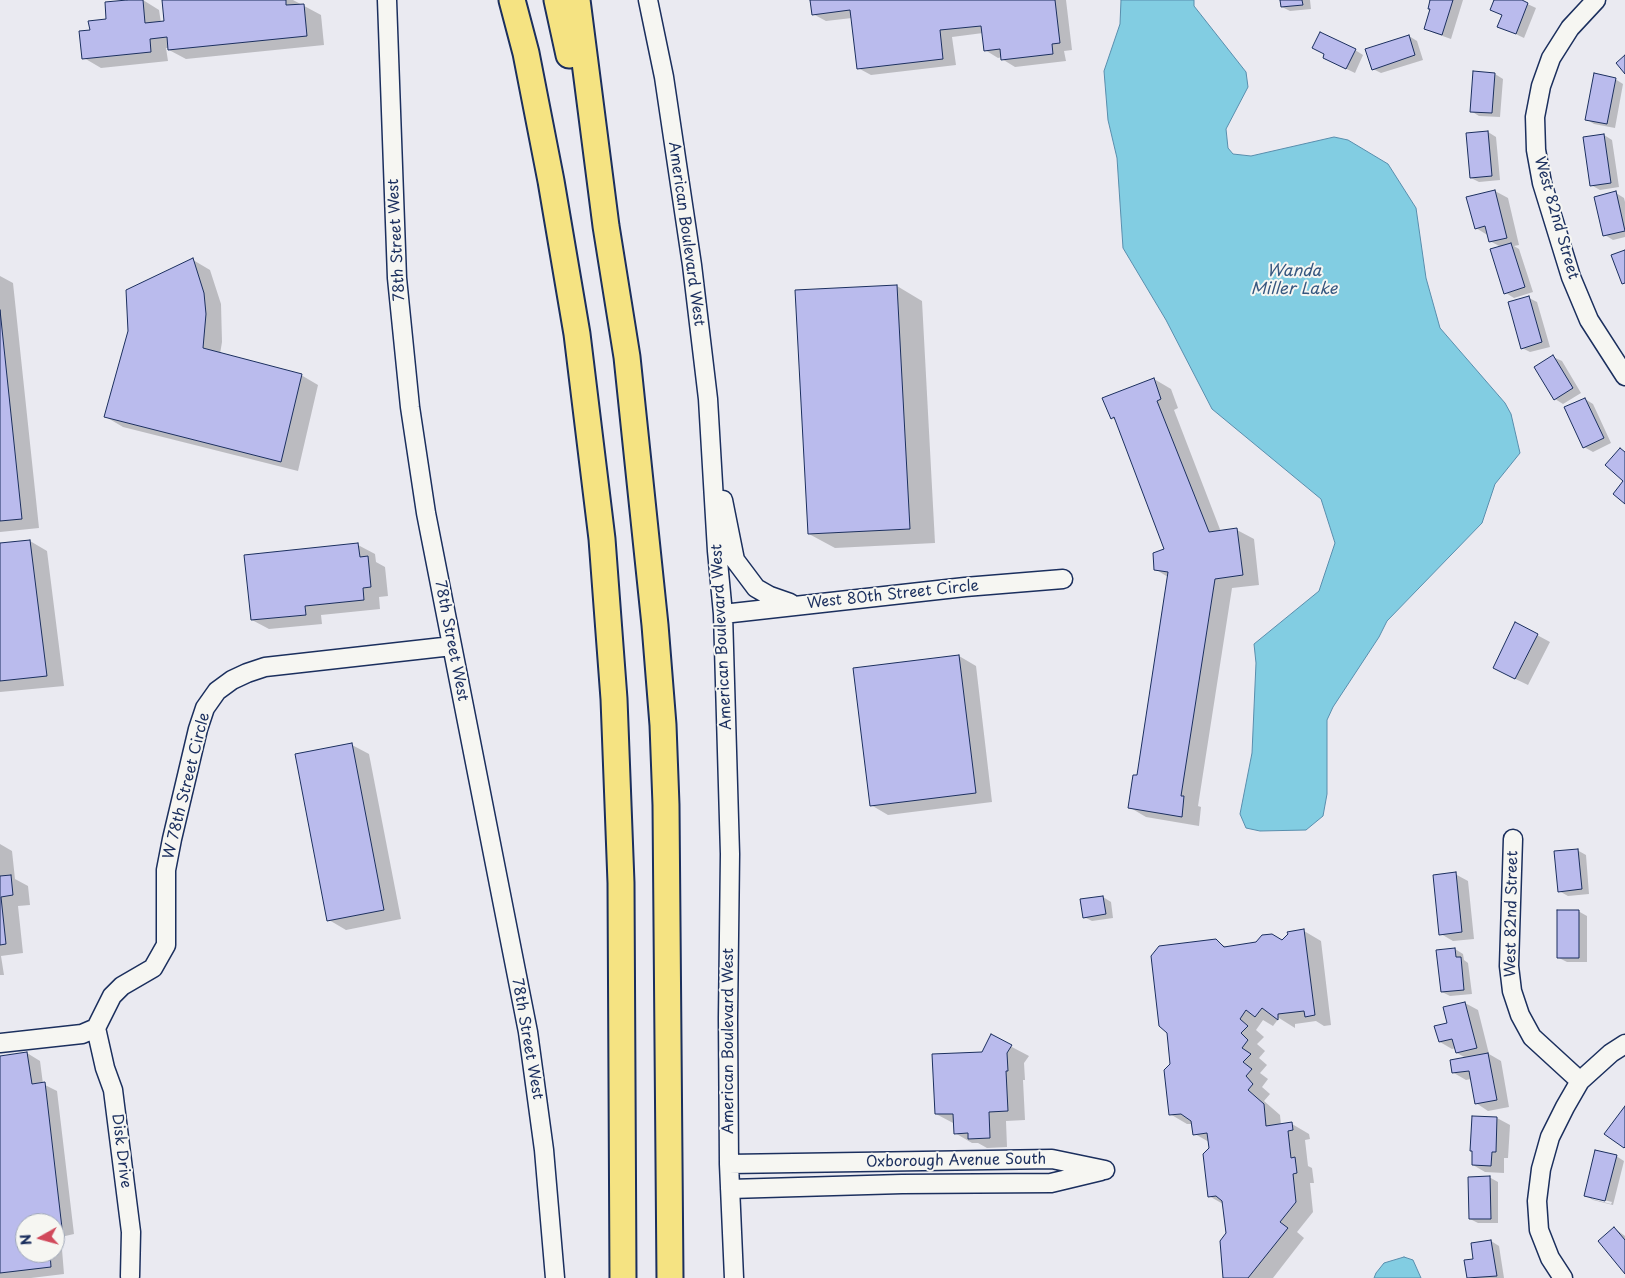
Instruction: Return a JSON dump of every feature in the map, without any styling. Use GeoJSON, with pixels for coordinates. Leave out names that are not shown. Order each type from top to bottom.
{"type":"FeatureCollection","features":[{"type":"Feature","properties":{"kind":"highway"},"geometry":{"type":"LineString","coordinates":[[512,0],[526,53],[574,315],[602,538],[614,699],[621,874],[623,1278]]}},
{"type":"Feature","properties":{"kind":"highway"},"geometry":{"type":"LineString","coordinates":[[556,0],[606,226]]}},
{"type":"Feature","properties":{"kind":"highway"},"geometry":{"type":"LineString","coordinates":[[577,0],[606,226],[627,357],[655,626],[663,725],[666,805],[670,1278]]}},
{"type":"Feature","properties":{"kind":"street","name":"78th Street West"},"geometry":{"type":"LineString","coordinates":[[387,0],[394,225],[397,278],[410,407],[426,513],[528,1032],[544,1150],[555,1278]]}},
{"type":"Feature","properties":{"kind":"street","name":"American Boulevard West"},"geometry":{"type":"LineString","coordinates":[[648,0],[664,77],[692,265],[708,400],[717,551],[723,614],[730,854],[728,1018],[730,1189],[734,1278]]}},
{"type":"Feature","properties":{"kind":"street","name":"West 82nd Street"},"geometry":{"type":"LineString","coordinates":[[1593,1],[1570,28],[1552,58],[1541,86],[1536,116],[1536,150],[1542,183],[1571,277],[1589,320],[1625,376]]}},
{"type":"Feature","properties":{"kind":"street"},"geometry":{"type":"LineString","coordinates":[[709,420],[735,560],[756,588],[770,596],[798,606]]}},
{"type":"Feature","properties":{"kind":"street","name":"West 80th Street Circle"},"geometry":{"type":"LineString","coordinates":[[723,614],[965,587],[1063,579]]}},
{"type":"Feature","properties":{"kind":"street","name":"W 78th Street Circle"},"geometry":{"type":"LineString","coordinates":[[96,1028],[112,996],[122,986],[152,968],[166,946],[166,870],[172,839],[198,729],[205,708],[217,691],[232,680],[265,667],[452,646]]}},
{"type":"Feature","properties":{"kind":"street","name":"West 82nd Street"},"geometry":{"type":"LineString","coordinates":[[1512,840],[1509,966],[1512,992],[1520,1015],[1532,1037],[1580,1082]]}},
{"type":"Feature","properties":{"kind":"street"},"geometry":{"type":"LineString","coordinates":[[0,1043],[82,1034],[96,1028]]}},
{"type":"Feature","properties":{"kind":"street","name":"Disk Drive"},"geometry":{"type":"LineString","coordinates":[[96,1028],[105,1068],[113,1090],[131,1232],[130,1276]]}},
{"type":"Feature","properties":{"kind":"street"},"geometry":{"type":"LineString","coordinates":[[1563,1278],[1550,1258],[1539,1230],[1537,1201],[1541,1169],[1550,1137],[1580,1082],[1625,1044]]}},
{"type":"Feature","properties":{"kind":"street","name":"Oxborough Avenue South"},"geometry":{"type":"LineString","coordinates":[[730,1164],[1052,1159],[1105,1170],[1051,1183],[902,1184],[730,1189]]}},
{"type":"Feature","properties":{"kind":"water","name":"Wanda Miller Lake"},"geometry":{"type":"Polygon","coordinates":[[[1121,0],[1194,0],[1194,6],[1246,72],[1248,87],[1226,129],[1228,148],[1233,154],[1251,156],[1334,137],[1348,140],[1388,164],[1416,208],[1426,278],[1440,328],[1505,403],[1511,414],[1520,453],[1495,484],[1482,523],[1387,621],[1379,637],[1333,707],[1327,720],[1327,794],[1323,816],[1306,830],[1260,831],[1246,828],[1240,814],[1252,753],[1256,663],[1254,644],[1319,591],[1335,543],[1321,499],[1212,409],[1166,320],[1123,248],[1117,158],[1108,120],[1104,71],[1120,24],[1121,0]]]}},
{"type":"Feature","properties":{"kind":"water"},"geometry":{"type":"Polygon","coordinates":[[[1404,1257],[1413,1260],[1421,1278],[1374,1278],[1384,1263],[1404,1257]]]}},
{"type":"Feature","properties":{"kind":"building"},"geometry":{"type":"Polygon","coordinates":[[[143,0],[145,23],[164,21],[162,0],[286,0],[286,5],[304,4],[307,36],[168,50],[167,37],[150,39],[151,52],[82,59],[79,31],[90,30],[88,21],[106,19],[105,2],[143,0]]]}},
{"type":"Feature","properties":{"kind":"building"},"geometry":{"type":"Polygon","coordinates":[[[810,0],[1055,0],[1060,43],[1052,44],[1053,54],[1001,60],[1000,49],[984,51],[981,26],[940,30],[943,59],[857,69],[850,10],[812,15],[810,0]]]}},
{"type":"Feature","properties":{"kind":"building"},"geometry":{"type":"Polygon","coordinates":[[[1280,0],[1302,0],[1303,5],[1281,7],[1280,0]]]}},
{"type":"Feature","properties":{"kind":"building"},"geometry":{"type":"Polygon","coordinates":[[[1430,0],[1453,0],[1442,35],[1424,29],[1430,9],[1428,9],[1430,0]]]}},
{"type":"Feature","properties":{"kind":"building"},"geometry":{"type":"Polygon","coordinates":[[[1494,0],[1522,0],[1528,3],[1516,34],[1497,27],[1502,15],[1490,10],[1494,0]]]}},
{"type":"Feature","properties":{"kind":"building"},"geometry":{"type":"Polygon","coordinates":[[[1320,32],[1356,49],[1346,69],[1323,58],[1324,54],[1312,48],[1320,32]]]}},
{"type":"Feature","properties":{"kind":"building"},"geometry":{"type":"Polygon","coordinates":[[[1409,35],[1415,55],[1372,70],[1365,49],[1409,35]]]}},
{"type":"Feature","properties":{"kind":"building"},"geometry":{"type":"Polygon","coordinates":[[[1625,55],[1625,74],[1616,63],[1625,55]]]}},
{"type":"Feature","properties":{"kind":"building"},"geometry":{"type":"Polygon","coordinates":[[[1473,71],[1495,73],[1492,113],[1470,112],[1473,71]]]}},
{"type":"Feature","properties":{"kind":"building"},"geometry":{"type":"Polygon","coordinates":[[[1594,73],[1616,78],[1607,124],[1585,120],[1594,73]]]}},
{"type":"Feature","properties":{"kind":"building"},"geometry":{"type":"Polygon","coordinates":[[[1488,131],[1492,176],[1470,178],[1466,133],[1488,131]]]}},
{"type":"Feature","properties":{"kind":"building"},"geometry":{"type":"Polygon","coordinates":[[[1604,134],[1611,183],[1590,186],[1583,137],[1604,134]]]}},
{"type":"Feature","properties":{"kind":"building"},"geometry":{"type":"Polygon","coordinates":[[[1495,190],[1507,238],[1489,242],[1485,226],[1475,229],[1466,197],[1495,190]]]}},
{"type":"Feature","properties":{"kind":"building"},"geometry":{"type":"Polygon","coordinates":[[[1616,191],[1625,231],[1603,236],[1594,197],[1616,191]]]}},
{"type":"Feature","properties":{"kind":"building"},"geometry":{"type":"Polygon","coordinates":[[[1511,243],[1525,287],[1504,294],[1490,249],[1511,243]]]}},
{"type":"Feature","properties":{"kind":"building"},"geometry":{"type":"Polygon","coordinates":[[[1625,250],[1625,283],[1622,284],[1611,255],[1625,250]]]}},
{"type":"Feature","properties":{"kind":"building"},"geometry":{"type":"Polygon","coordinates":[[[193,258],[204,293],[206,314],[203,348],[302,374],[281,462],[104,417],[128,331],[126,290],[193,258]]]}},
{"type":"Feature","properties":{"kind":"building"},"geometry":{"type":"Polygon","coordinates":[[[897,285],[910,529],[808,534],[795,290],[897,285]]]}},
{"type":"Feature","properties":{"kind":"building"},"geometry":{"type":"Polygon","coordinates":[[[1529,296],[1542,342],[1521,349],[1508,302],[1529,296]]]}},
{"type":"Feature","properties":{"kind":"building"},"geometry":{"type":"Polygon","coordinates":[[[0,310],[22,519],[0,521],[0,310]]]}},
{"type":"Feature","properties":{"kind":"building"},"geometry":{"type":"Polygon","coordinates":[[[1553,355],[1573,388],[1554,400],[1534,367],[1553,355]]]}},
{"type":"Feature","properties":{"kind":"building"},"geometry":{"type":"Polygon","coordinates":[[[1154,378],[1161,399],[1157,401],[1209,532],[1237,528],[1243,575],[1215,579],[1181,796],[1184,796],[1182,817],[1128,808],[1133,775],[1137,775],[1168,572],[1154,570],[1153,553],[1164,549],[1114,417],[1111,419],[1102,398],[1154,378]]]}},
{"type":"Feature","properties":{"kind":"building"},"geometry":{"type":"Polygon","coordinates":[[[1585,398],[1604,438],[1583,448],[1564,407],[1585,398]]]}},
{"type":"Feature","properties":{"kind":"building"},"geometry":{"type":"Polygon","coordinates":[[[1620,448],[1625,452],[1625,504],[1613,494],[1623,481],[1605,465],[1620,448]]]}},
{"type":"Feature","properties":{"kind":"building"},"geometry":{"type":"Polygon","coordinates":[[[30,540],[47,676],[0,681],[0,543],[30,540]]]}},
{"type":"Feature","properties":{"kind":"building"},"geometry":{"type":"Polygon","coordinates":[[[358,543],[360,557],[368,556],[371,587],[363,588],[364,600],[305,606],[306,615],[251,620],[244,555],[358,543]]]}},
{"type":"Feature","properties":{"kind":"building"},"geometry":{"type":"Polygon","coordinates":[[[1515,622],[1538,634],[1515,679],[1493,668],[1515,622]]]}},
{"type":"Feature","properties":{"kind":"building"},"geometry":{"type":"Polygon","coordinates":[[[959,655],[976,793],[870,806],[853,668],[959,655]]]}},
{"type":"Feature","properties":{"kind":"building"},"geometry":{"type":"Polygon","coordinates":[[[352,743],[384,910],[327,921],[295,754],[352,743]]]}},
{"type":"Feature","properties":{"kind":"building"},"geometry":{"type":"Polygon","coordinates":[[[1578,849],[1582,889],[1558,892],[1554,851],[1578,849]]]}},
{"type":"Feature","properties":{"kind":"building"},"geometry":{"type":"Polygon","coordinates":[[[1456,872],[1462,932],[1439,935],[1433,875],[1456,872]]]}},
{"type":"Feature","properties":{"kind":"building"},"geometry":{"type":"Polygon","coordinates":[[[11,875],[13,895],[1,897],[6,944],[0,945],[0,876],[11,875]]]}},
{"type":"Feature","properties":{"kind":"building"},"geometry":{"type":"Polygon","coordinates":[[[1103,896],[1106,914],[1083,918],[1080,899],[1103,896]]]}},
{"type":"Feature","properties":{"kind":"building"},"geometry":{"type":"Polygon","coordinates":[[[1557,910],[1579,910],[1579,958],[1557,958],[1557,910]]]}},
{"type":"Feature","properties":{"kind":"building"},"geometry":{"type":"Polygon","coordinates":[[[1304,929],[1315,1015],[1305,1017],[1304,1011],[1278,1014],[1278,1020],[1262,1008],[1255,1017],[1246,1010],[1240,1019],[1248,1026],[1241,1033],[1248,1040],[1242,1048],[1251,1054],[1243,1062],[1252,1069],[1246,1076],[1253,1084],[1248,1090],[1264,1104],[1266,1126],[1292,1122],[1293,1130],[1288,1131],[1291,1158],[1295,1157],[1297,1173],[1293,1174],[1296,1202],[1280,1222],[1288,1228],[1248,1278],[1223,1278],[1220,1241],[1226,1233],[1222,1201],[1216,1196],[1208,1197],[1203,1154],[1209,1148],[1207,1133],[1193,1135],[1191,1121],[1181,1114],[1169,1115],[1164,1070],[1170,1064],[1167,1033],[1159,1026],[1151,956],[1159,946],[1216,939],[1224,947],[1256,942],[1262,935],[1272,934],[1282,940],[1288,934],[1287,932],[1304,929]]]}},
{"type":"Feature","properties":{"kind":"building"},"geometry":{"type":"Polygon","coordinates":[[[1455,948],[1456,957],[1461,957],[1464,990],[1441,992],[1436,950],[1455,948]]]}},
{"type":"Feature","properties":{"kind":"building"},"geometry":{"type":"Polygon","coordinates":[[[1465,1002],[1477,1048],[1456,1053],[1452,1039],[1439,1042],[1434,1026],[1447,1023],[1443,1007],[1465,1002]]]}},
{"type":"Feature","properties":{"kind":"building"},"geometry":{"type":"Polygon","coordinates":[[[991,1034],[1012,1045],[1007,1053],[1008,1111],[989,1112],[990,1138],[968,1139],[968,1133],[954,1134],[953,1114],[935,1114],[932,1054],[982,1052],[991,1034]]]}},
{"type":"Feature","properties":{"kind":"building"},"geometry":{"type":"Polygon","coordinates":[[[27,1052],[32,1084],[45,1082],[60,1213],[15,1213],[15,1263],[51,1263],[51,1267],[0,1273],[0,1056],[27,1052]]]}},
{"type":"Feature","properties":{"kind":"building"},"geometry":{"type":"Polygon","coordinates":[[[1488,1053],[1497,1100],[1475,1104],[1469,1071],[1452,1073],[1450,1060],[1488,1053]]]}},
{"type":"Feature","properties":{"kind":"building"},"geometry":{"type":"Polygon","coordinates":[[[1625,1106],[1625,1147],[1624,1148],[1604,1134],[1625,1106]]]}},
{"type":"Feature","properties":{"kind":"building"},"geometry":{"type":"Polygon","coordinates":[[[1472,1116],[1497,1117],[1496,1152],[1492,1152],[1491,1166],[1472,1165],[1472,1151],[1470,1151],[1472,1116]]]}},
{"type":"Feature","properties":{"kind":"building"},"geometry":{"type":"Polygon","coordinates":[[[1595,1150],[1617,1155],[1605,1201],[1584,1196],[1595,1150]]]}},
{"type":"Feature","properties":{"kind":"building"},"geometry":{"type":"Polygon","coordinates":[[[1490,1176],[1491,1219],[1469,1219],[1468,1177],[1490,1176]]]}},
{"type":"Feature","properties":{"kind":"building"},"geometry":{"type":"Polygon","coordinates":[[[1614,1227],[1625,1240],[1625,1274],[1598,1241],[1614,1227]]]}},
{"type":"Feature","properties":{"kind":"building"},"geometry":{"type":"Polygon","coordinates":[[[1491,1240],[1497,1276],[1467,1278],[1464,1260],[1473,1259],[1471,1243],[1491,1240]]]}}]}
